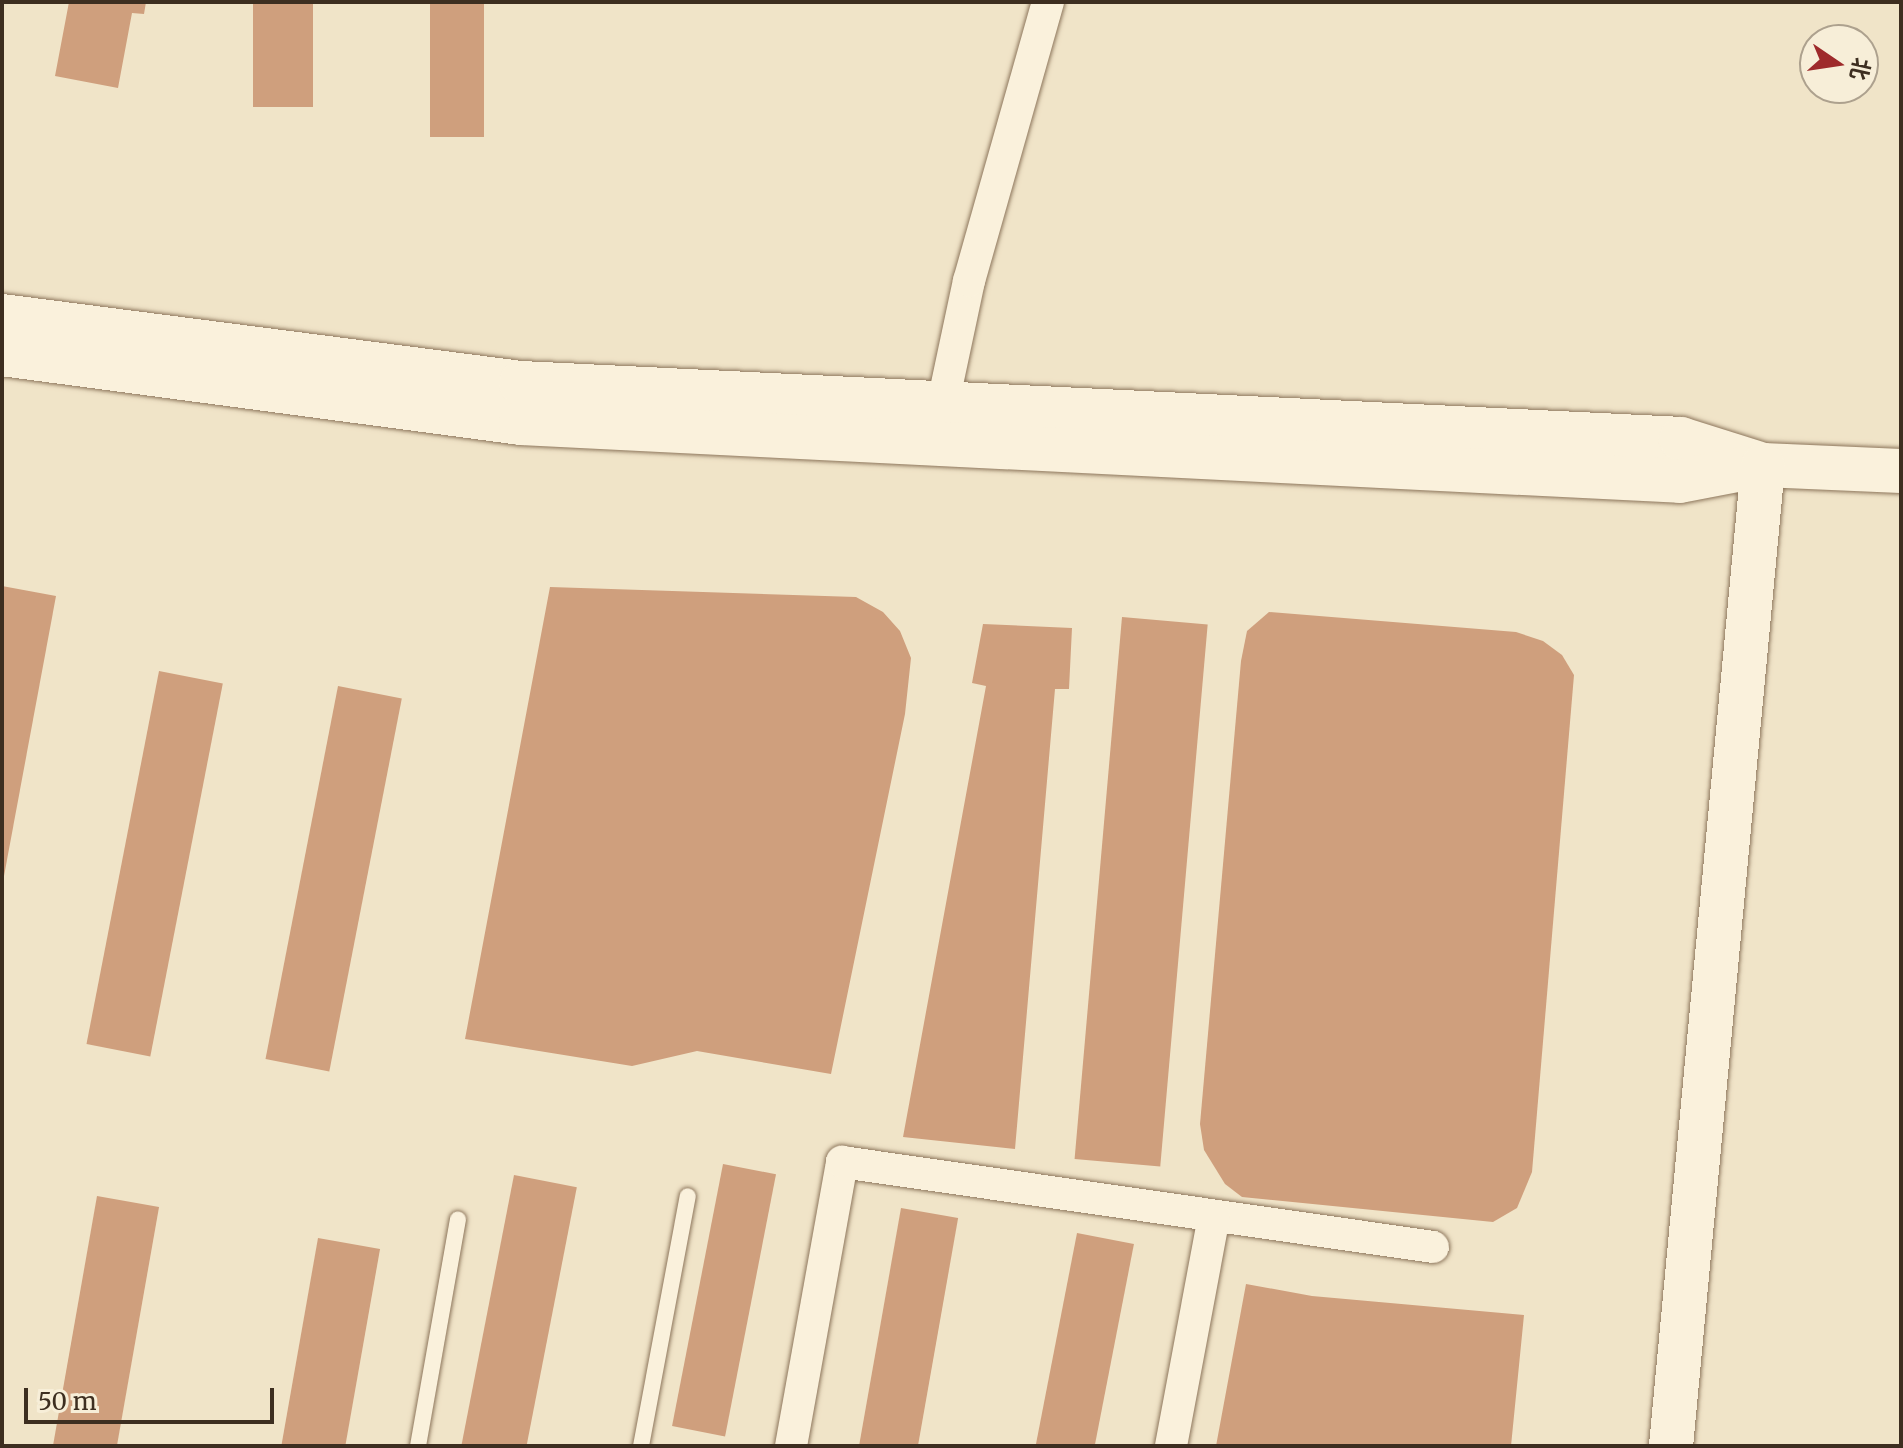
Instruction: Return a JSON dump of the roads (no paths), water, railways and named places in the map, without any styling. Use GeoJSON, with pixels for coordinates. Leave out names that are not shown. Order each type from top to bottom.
{"type":"FeatureCollection","features":[{"type":"Feature","properties":{"kind":"main road"},"geometry":{"type":"LineString","coordinates":[[2,316],[521,383],[1681,439],[1763,465]]}},
{"type":"Feature","properties":{"kind":"main road"},"geometry":{"type":"LineString","coordinates":[[2,354],[521,423],[1680,481],[1763,465],[1901,471]]}},
{"type":"Feature","properties":{"kind":"main road"},"geometry":{"type":"LineString","coordinates":[[1671,1446],[1763,465]]}},
{"type":"Feature","properties":{"kind":"street"},"geometry":{"type":"LineString","coordinates":[[943,403],[969,281],[1048,2]]}},
{"type":"Feature","properties":{"kind":"street"},"geometry":{"type":"LineString","coordinates":[[791,1446],[842,1162],[1433,1247]]}},
{"type":"Feature","properties":{"kind":"street"},"geometry":{"type":"LineString","coordinates":[[1171,1446],[1214,1216]]}},
{"type":"Feature","properties":{"kind":"lane"},"geometry":{"type":"LineString","coordinates":[[641,1446],[688,1196]]}},
{"type":"Feature","properties":{"kind":"lane"},"geometry":{"type":"LineString","coordinates":[[418,1446],[458,1219]]}}]}
